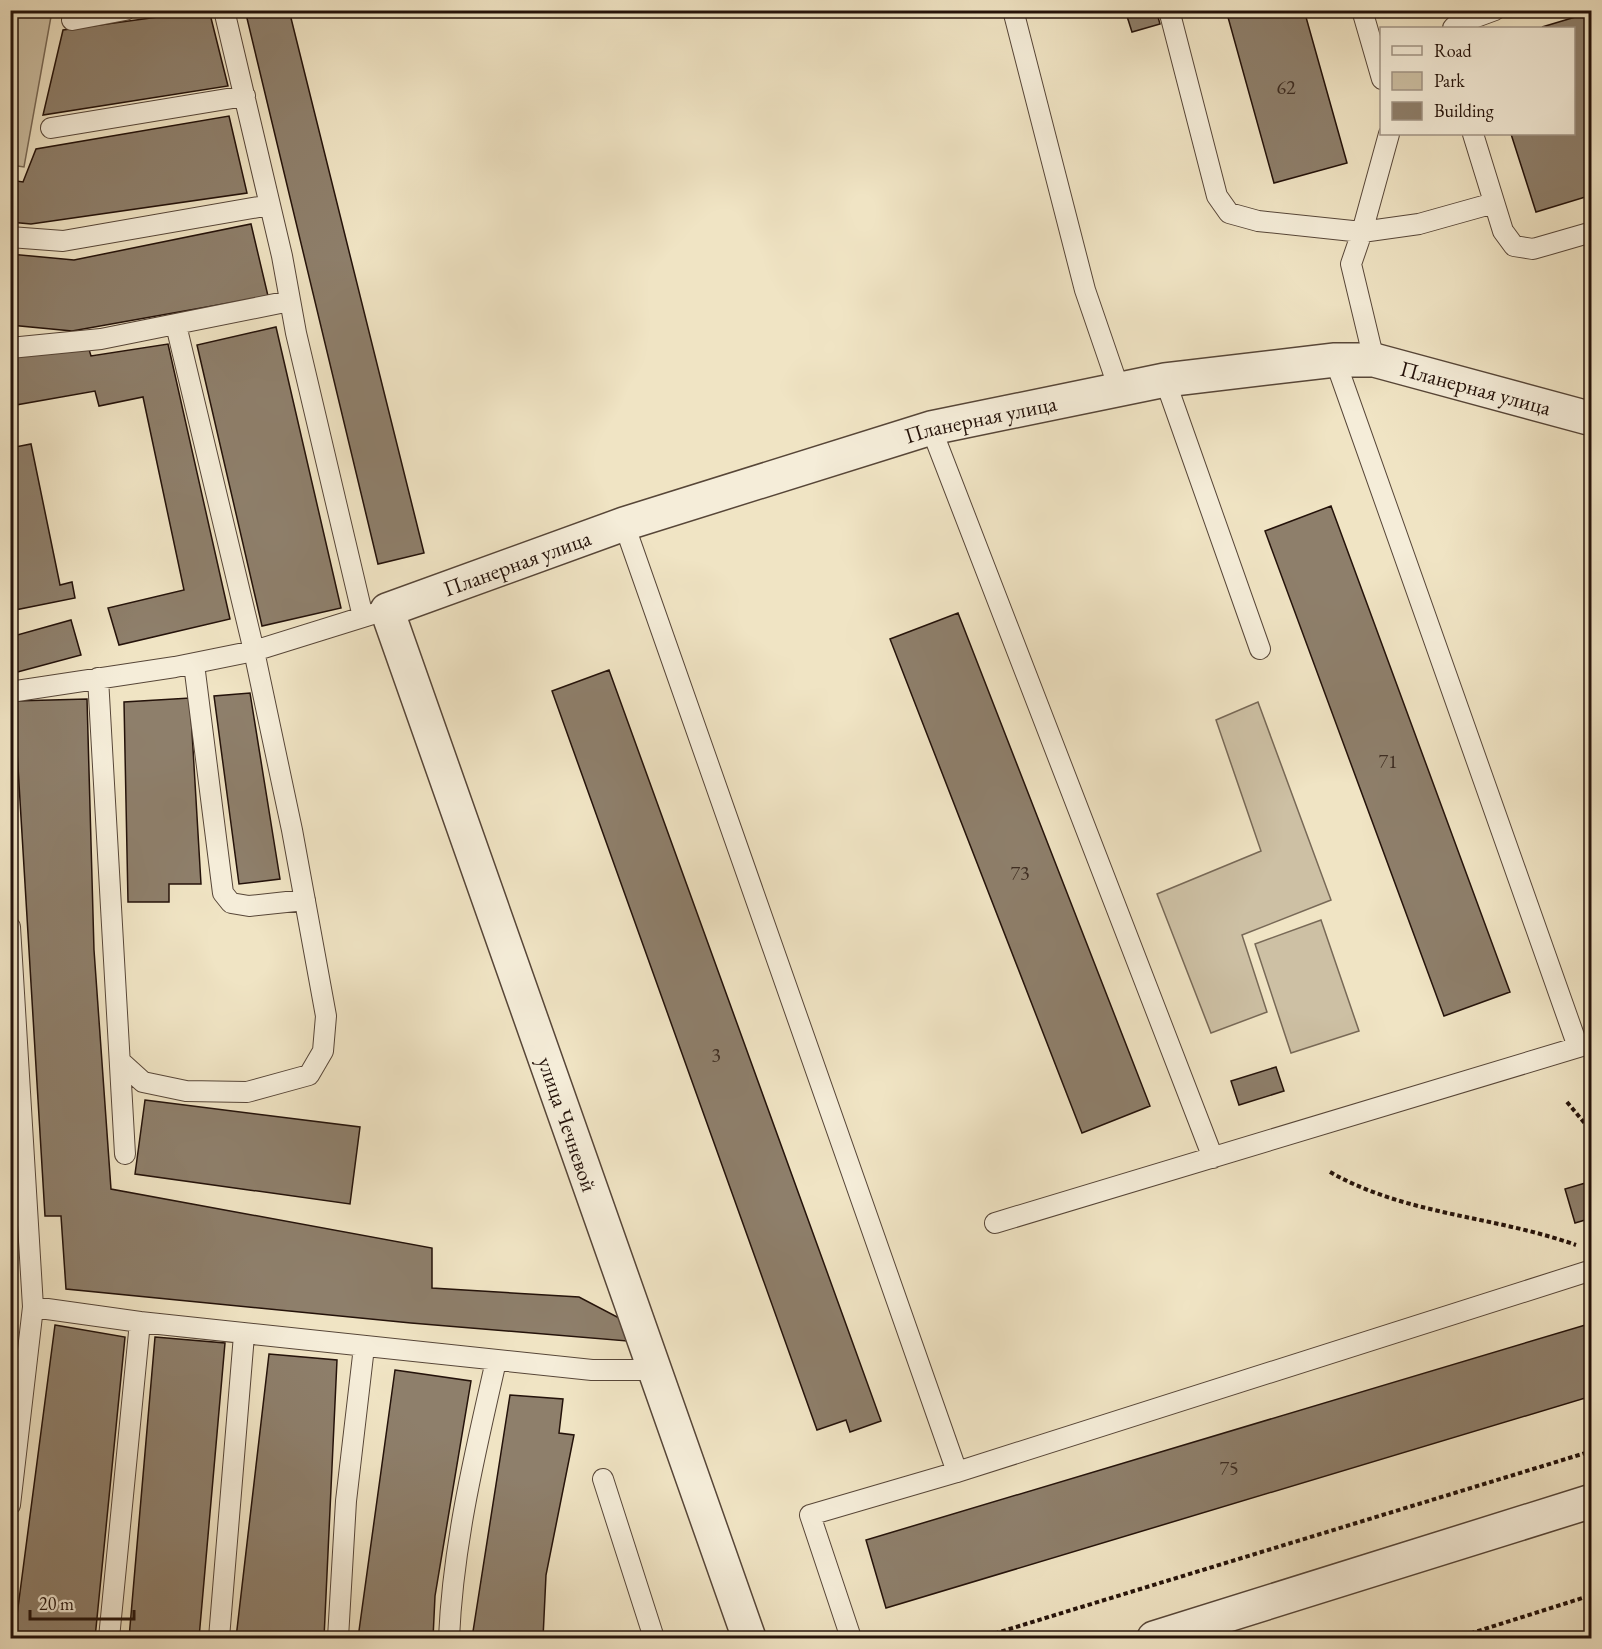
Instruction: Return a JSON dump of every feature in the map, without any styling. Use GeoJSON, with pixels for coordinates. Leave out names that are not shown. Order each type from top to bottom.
{"type":"FeatureCollection","features":[{"type":"Feature","properties":{"kind":"street","name":"Планерная улица"},"geometry":{"type":"LineString","coordinates":[[375,614],[624,524],[931,428],[1165,380],[1335,360],[1374,360],[1592,419]]}},
{"type":"Feature","properties":{"kind":"street","name":"улица Чечневой"},"geometry":{"type":"LineString","coordinates":[[375,614],[655,1370],[749,1638]]}},
{"type":"Feature","properties":{"kind":"street"},"geometry":{"type":"LineString","coordinates":[[1154,1638],[1592,1501]]}},
{"type":"Feature","properties":{"kind":"lane"},"geometry":{"type":"LineString","coordinates":[[72,20],[125,10]]}},
{"type":"Feature","properties":{"kind":"lane"},"geometry":{"type":"LineString","coordinates":[[10,692],[194,664],[254,651],[375,614],[290,302],[270,205],[224,10]]}},
{"type":"Feature","properties":{"kind":"lane"},"geometry":{"type":"LineString","coordinates":[[1012,10],[1085,290],[1119,389]]}},
{"type":"Feature","properties":{"kind":"lane"},"geometry":{"type":"LineString","coordinates":[[1169,10],[1217,196],[1229,213],[1258,221],[1362,232],[1419,224],[1494,203]]}},
{"type":"Feature","properties":{"kind":"lane"},"geometry":{"type":"LineString","coordinates":[[1362,10],[1380,72]]}},
{"type":"Feature","properties":{"kind":"lane"},"geometry":{"type":"LineString","coordinates":[[1454,27],[1495,10]]}},
{"type":"Feature","properties":{"kind":"lane"},"geometry":{"type":"LineString","coordinates":[[51,128],[245,96]]}},
{"type":"Feature","properties":{"kind":"lane"},"geometry":{"type":"LineString","coordinates":[[1374,360],[1352,264],[1389,135]]}},
{"type":"Feature","properties":{"kind":"lane"},"geometry":{"type":"LineString","coordinates":[[1473,135],[1503,231],[1514,246],[1533,249],[1592,232]]}},
{"type":"Feature","properties":{"kind":"lane"},"geometry":{"type":"LineString","coordinates":[[10,237],[63,241],[270,205]]}},
{"type":"Feature","properties":{"kind":"lane"},"geometry":{"type":"LineString","coordinates":[[10,348],[101,339],[290,302]]}},
{"type":"Feature","properties":{"kind":"lane"},"geometry":{"type":"LineString","coordinates":[[122,1063],[143,1082],[186,1091],[247,1092],[309,1075],[323,1051],[326,1016],[305,900],[254,651],[176,325]]}},
{"type":"Feature","properties":{"kind":"lane"},"geometry":{"type":"LineString","coordinates":[[995,1223],[1585,1045],[1335,360]]}},
{"type":"Feature","properties":{"kind":"lane"},"geometry":{"type":"LineString","coordinates":[[1165,380],[1260,649]]}},
{"type":"Feature","properties":{"kind":"lane"},"geometry":{"type":"LineString","coordinates":[[931,428],[1213,1158]]}},
{"type":"Feature","properties":{"kind":"lane"},"geometry":{"type":"LineString","coordinates":[[624,524],[957,1472]]}},
{"type":"Feature","properties":{"kind":"lane"},"geometry":{"type":"LineString","coordinates":[[194,664],[223,893],[231,903],[249,906],[305,900]]}},
{"type":"Feature","properties":{"kind":"lane"},"geometry":{"type":"LineString","coordinates":[[98,678],[122,1063],[125,1154]]}},
{"type":"Feature","properties":{"kind":"lane"},"geometry":{"type":"LineString","coordinates":[[10,927],[33,1307],[10,1505]]}},
{"type":"Feature","properties":{"kind":"lane"},"geometry":{"type":"LineString","coordinates":[[851,1638],[810,1515],[957,1472],[1592,1270]]}},
{"type":"Feature","properties":{"kind":"lane"},"geometry":{"type":"LineString","coordinates":[[33,1307],[244,1335],[592,1370],[655,1370]]}},
{"type":"Feature","properties":{"kind":"lane"},"geometry":{"type":"LineString","coordinates":[[108,1638],[140,1322]]}},
{"type":"Feature","properties":{"kind":"lane"},"geometry":{"type":"LineString","coordinates":[[219,1638],[244,1335]]}},
{"type":"Feature","properties":{"kind":"lane"},"geometry":{"type":"LineString","coordinates":[[338,1638],[346,1501],[364,1347]]}},
{"type":"Feature","properties":{"kind":"lane"},"geometry":{"type":"LineString","coordinates":[[449,1638],[451,1586],[466,1496],[496,1360]]}},
{"type":"Feature","properties":{"kind":"lane"},"geometry":{"type":"LineString","coordinates":[[603,1479],[654,1638]]}},
{"type":"Feature","properties":{"kind":"path"},"geometry":{"type":"LineString","coordinates":[[1567,1102],[1592,1132]]}},
{"type":"Feature","properties":{"kind":"path"},"geometry":{"type":"LineString","coordinates":[[1330,1172],[1373,1194],[1517,1228],[1581,1247]]}},
{"type":"Feature","properties":{"kind":"path"},"geometry":{"type":"LineString","coordinates":[[980,1638],[1592,1451]]}},
{"type":"Feature","properties":{"kind":"path"},"geometry":{"type":"LineString","coordinates":[[1456,1638],[1592,1595]]}},
{"type":"Feature","properties":{"kind":"green space"},"geometry":{"type":"Polygon","coordinates":[[[10,11],[52,11],[24,167],[11,165],[10,11]]]}},
{"type":"Feature","properties":{"kind":"green space"},"geometry":{"type":"Polygon","coordinates":[[[1258,702],[1331,900],[1242,935],[1267,1012],[1211,1033],[1157,894],[1261,851],[1216,720],[1258,702]]]}},
{"type":"Feature","properties":{"kind":"green space"},"geometry":{"type":"Polygon","coordinates":[[[1321,920],[1359,1031],[1291,1053],[1255,944],[1321,920]]]}},
{"type":"Feature","properties":{"kind":"building"},"geometry":{"type":"Polygon","coordinates":[[[209,10],[228,86],[43,115],[63,30],[209,10]]]}},
{"type":"Feature","properties":{"kind":"building"},"geometry":{"type":"Polygon","coordinates":[[[245,10],[289,10],[424,553],[378,564],[245,10]]]}},
{"type":"Feature","properties":{"kind":"building"},"geometry":{"type":"Polygon","coordinates":[[[1125,10],[1156,10],[1160,24],[1132,32],[1125,10]]]}},
{"type":"Feature","properties":{"kind":"building"},"geometry":{"type":"Polygon","coordinates":[[[1226,10],[1304,10],[1347,163],[1274,183],[1226,10]]]}},
{"type":"Feature","properties":{"kind":"building"},"geometry":{"type":"Polygon","coordinates":[[[1592,12],[1592,195],[1536,212],[1511,135],[1575,135],[1575,27],[1542,27],[1592,12]]]}},
{"type":"Feature","properties":{"kind":"building"},"geometry":{"type":"Polygon","coordinates":[[[229,116],[247,193],[31,224],[10,222],[10,180],[23,182],[36,149],[229,116]]]}},
{"type":"Feature","properties":{"kind":"building"},"geometry":{"type":"Polygon","coordinates":[[[251,224],[268,296],[72,331],[10,325],[10,254],[74,260],[251,224]]]}},
{"type":"Feature","properties":{"kind":"building"},"geometry":{"type":"Polygon","coordinates":[[[276,327],[341,608],[262,626],[197,345],[276,327]]]}},
{"type":"Feature","properties":{"kind":"building"},"geometry":{"type":"Polygon","coordinates":[[[168,344],[230,619],[119,645],[108,608],[184,590],[143,397],[99,406],[95,391],[10,406],[10,357],[88,346],[91,356],[168,344]]]}},
{"type":"Feature","properties":{"kind":"building"},"geometry":{"type":"Polygon","coordinates":[[[31,444],[60,585],[72,582],[75,598],[10,611],[10,448],[31,444]]]}},
{"type":"Feature","properties":{"kind":"building"},"geometry":{"type":"Polygon","coordinates":[[[1331,506],[1510,992],[1444,1016],[1265,531],[1331,506]]]}},
{"type":"Feature","properties":{"kind":"building"},"geometry":{"type":"Polygon","coordinates":[[[958,613],[1150,1106],[1082,1133],[890,639],[958,613]]]}},
{"type":"Feature","properties":{"kind":"building"},"geometry":{"type":"Polygon","coordinates":[[[71,620],[81,655],[10,674],[10,637],[71,620]]]}},
{"type":"Feature","properties":{"kind":"building"},"geometry":{"type":"Polygon","coordinates":[[[609,670],[881,1421],[850,1432],[846,1420],[817,1430],[552,691],[609,670]]]}},
{"type":"Feature","properties":{"kind":"building"},"geometry":{"type":"Polygon","coordinates":[[[250,693],[280,879],[239,884],[214,696],[250,693]]]}},
{"type":"Feature","properties":{"kind":"building"},"geometry":{"type":"Polygon","coordinates":[[[190,698],[201,884],[169,884],[169,902],[128,902],[124,702],[190,698]]]}},
{"type":"Feature","properties":{"kind":"building"},"geometry":{"type":"Polygon","coordinates":[[[87,699],[94,950],[111,1189],[432,1248],[432,1288],[579,1297],[621,1319],[627,1341],[411,1323],[66,1289],[61,1216],[45,1216],[14,701],[87,699]]]}},
{"type":"Feature","properties":{"kind":"building"},"geometry":{"type":"Polygon","coordinates":[[[1276,1067],[1284,1091],[1239,1105],[1231,1081],[1276,1067]]]}},
{"type":"Feature","properties":{"kind":"building"},"geometry":{"type":"Polygon","coordinates":[[[145,1100],[360,1127],[350,1204],[135,1174],[145,1100]]]}},
{"type":"Feature","properties":{"kind":"building"},"geometry":{"type":"Polygon","coordinates":[[[10,1153],[17,1232],[10,1306],[10,1153]]]}},
{"type":"Feature","properties":{"kind":"building"},"geometry":{"type":"Polygon","coordinates":[[[1592,1181],[1592,1218],[1575,1223],[1565,1189],[1592,1181]]]}},
{"type":"Feature","properties":{"kind":"building"},"geometry":{"type":"Polygon","coordinates":[[[1592,1323],[1592,1396],[886,1608],[866,1540],[1592,1323]]]}},
{"type":"Feature","properties":{"kind":"building"},"geometry":{"type":"Polygon","coordinates":[[[55,1325],[125,1337],[95,1638],[14,1638],[55,1325]]]}},
{"type":"Feature","properties":{"kind":"building"},"geometry":{"type":"Polygon","coordinates":[[[155,1337],[225,1343],[199,1638],[129,1638],[155,1337]]]}},
{"type":"Feature","properties":{"kind":"building"},"geometry":{"type":"Polygon","coordinates":[[[269,1354],[337,1360],[324,1638],[236,1638],[269,1354]]]}},
{"type":"Feature","properties":{"kind":"building"},"geometry":{"type":"Polygon","coordinates":[[[395,1370],[471,1381],[435,1596],[433,1638],[358,1638],[395,1370]]]}},
{"type":"Feature","properties":{"kind":"building"},"geometry":{"type":"Polygon","coordinates":[[[510,1395],[563,1399],[559,1433],[574,1435],[546,1575],[543,1638],[472,1638],[510,1395]]]}}]}
